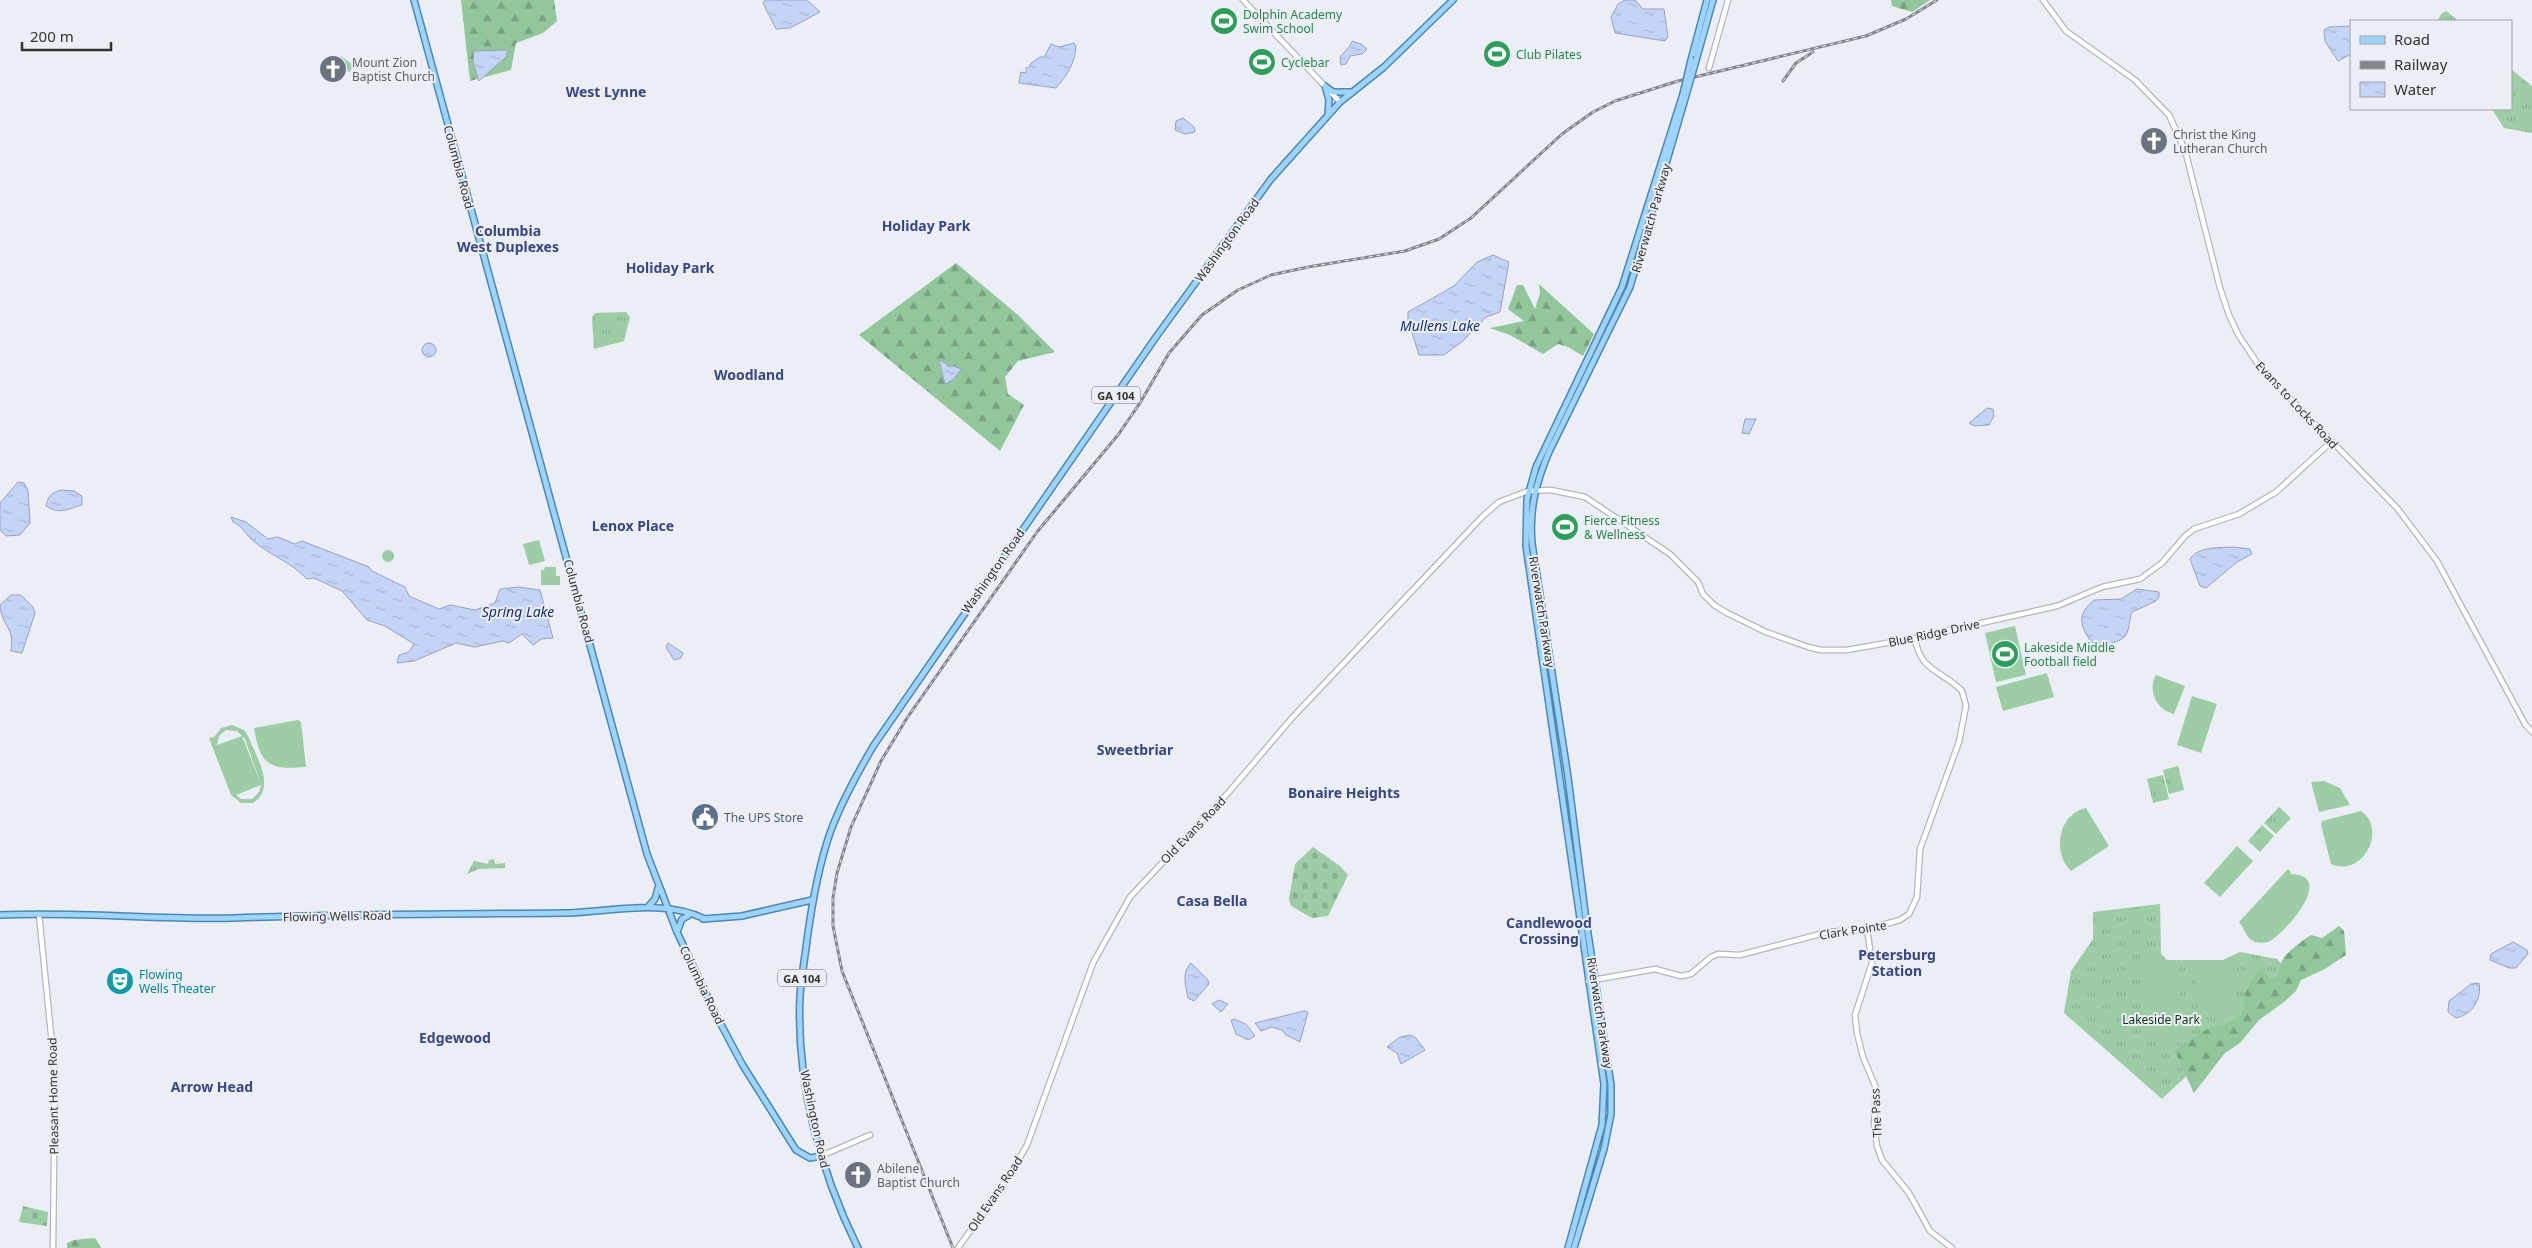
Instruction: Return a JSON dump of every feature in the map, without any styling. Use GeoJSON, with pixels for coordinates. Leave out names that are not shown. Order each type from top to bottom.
{"type":"FeatureCollection","features":[{"type":"Feature","properties":{"kind":"main road","name":"Columbia Road"},"geometry":{"type":"LineString","coordinates":[[414,0],[584,618],[638,826],[658,885],[671,910],[677,932],[742,1064],[786,1136],[801,1155],[813,1159],[822,1156]]}},
{"type":"Feature","properties":{"kind":"main road","name":"Washington Road"},"geometry":{"type":"LineString","coordinates":[[858,1248],[831,1186],[822,1156],[807,1093],[801,1033],[800,995],[812,900],[831,832],[874,745],[1156,337],[1271,179],[1340,102],[1384,67],[1453,0]]}},
{"type":"Feature","properties":{"kind":"main road","name":"Riverwatch Parkway"},"geometry":{"type":"LineString","coordinates":[[1568,1248],[1595,1158],[1604,1108],[1602,1068],[1588,981],[1525,528],[1531,491],[1543,452],[1618,297],[1685,93],[1707,0]]}},
{"type":"Feature","properties":{"kind":"main road","name":"Riverwatch Parkway"},"geometry":{"type":"LineString","coordinates":[[1694,59],[1713,0]]}},
{"type":"Feature","properties":{"kind":"main road"},"geometry":{"type":"LineString","coordinates":[[1325,86],[1333,92],[1354,92]]}},
{"type":"Feature","properties":{"kind":"main road"},"geometry":{"type":"LineString","coordinates":[[1325,86],[1329,100],[1327,117]]}},
{"type":"Feature","properties":{"kind":"main road","name":"Riverwatch Parkway"},"geometry":{"type":"LineString","coordinates":[[1531,491],[1532,543],[1610,1074],[1610,1114],[1602,1158],[1574,1248]]}},
{"type":"Feature","properties":{"kind":"main road"},"geometry":{"type":"LineString","coordinates":[[648,907],[655,899],[658,885]]}},
{"type":"Feature","properties":{"kind":"main road","name":"Flowing Wells Road"},"geometry":{"type":"LineString","coordinates":[[671,910],[705,919],[742,916],[812,900]]}},
{"type":"Feature","properties":{"kind":"main road","name":"Flowing Wells Road"},"geometry":{"type":"LineString","coordinates":[[0,915],[39,914],[226,918],[436,916],[580,913],[648,907],[671,910],[705,919]]}},
{"type":"Feature","properties":{"kind":"main road"},"geometry":{"type":"LineString","coordinates":[[677,932],[682,919],[688,916]]}},
{"type":"Feature","properties":{"kind":"street"},"geometry":{"type":"LineString","coordinates":[[1242,0],[1340,102]]}},
{"type":"Feature","properties":{"kind":"street"},"geometry":{"type":"LineString","coordinates":[[1709,68],[1728,0]]}},
{"type":"Feature","properties":{"kind":"street","name":"Evans to Locks Road"},"geometry":{"type":"LineString","coordinates":[[2042,0],[2066,31],[2135,80],[2169,115],[2185,150],[2220,288],[2229,316],[2239,336],[2262,370],[2397,508],[2437,561],[2525,724],[2532,732]]}},
{"type":"Feature","properties":{"kind":"street","name":"Blue Ridge Drive"},"geometry":{"type":"LineString","coordinates":[[1531,491],[1551,490],[1585,497],[1670,554],[1698,582],[1703,594],[1714,605],[1766,632],[1808,647],[1834,651],[1915,638],[2057,606],[2102,587],[2140,579],[2162,563],[2184,536],[2194,529],[2239,514],[2276,492],[2331,442]]}},
{"type":"Feature","properties":{"kind":"street","name":"Old Evans Road"},"geometry":{"type":"LineString","coordinates":[[958,1248],[1011,1173],[1027,1145],[1093,963],[1130,897],[1229,792],[1291,719],[1480,518],[1499,502],[1531,491]]}},
{"type":"Feature","properties":{"kind":"street","name":"Clark Pointe"},"geometry":{"type":"LineString","coordinates":[[1588,981],[1655,969],[1681,976],[1690,974],[1711,957],[1718,954],[1740,955],[1828,932],[1866,929],[1900,920],[1914,906],[1920,887],[1918,864],[1920,849],[1962,728],[1966,706],[1962,691],[1927,665],[1919,654],[1915,638]]}},
{"type":"Feature","properties":{"kind":"street","name":"Pleasant Home Road"},"geometry":{"type":"LineString","coordinates":[[39,914],[55,1074],[53,1248]]}},
{"type":"Feature","properties":{"kind":"street","name":"The Pass"},"geometry":{"type":"LineString","coordinates":[[1866,929],[1872,963],[1855,1015],[1863,1057],[1876,1088],[1874,1125],[1878,1146],[1882,1160],[1909,1193],[1930,1231],[1952,1248]]}},
{"type":"Feature","properties":{"kind":"street"},"geometry":{"type":"LineString","coordinates":[[822,1156],[870,1135]]}},
{"type":"Feature","properties":{"kind":"green space"},"geometry":{"type":"Polygon","coordinates":[[[461,0],[554,0],[557,21],[543,33],[516,43],[511,70],[470,81],[461,0]]]}},
{"type":"Feature","properties":{"kind":"green space"},"geometry":{"type":"Polygon","coordinates":[[[1891,0],[1930,0],[1912,12],[1892,6],[1891,0]]]}},
{"type":"Feature","properties":{"kind":"green space"},"geometry":{"type":"Polygon","coordinates":[[[2446,11],[2458,20],[2438,20],[2441,14],[2446,11]]]}},
{"type":"Feature","properties":{"kind":"green space"},"geometry":{"type":"Polygon","coordinates":[[[341,56],[354,66],[349,72],[337,62],[341,56]]]}},
{"type":"Feature","properties":{"kind":"green space"},"geometry":{"type":"Polygon","coordinates":[[[2512,70],[2532,86],[2532,133],[2504,128],[2493,110],[2512,110],[2512,70]]]}},
{"type":"Feature","properties":{"kind":"green space"},"geometry":{"type":"Polygon","coordinates":[[[956,263],[1018,315],[1055,352],[1018,361],[1005,377],[1008,394],[1024,405],[1000,451],[859,335],[956,263]]]}},
{"type":"Feature","properties":{"kind":"green space"},"geometry":{"type":"Polygon","coordinates":[[[1539,284],[1594,334],[1583,356],[1568,347],[1558,344],[1543,354],[1510,335],[1490,328],[1524,321],[1508,309],[1517,285],[1523,285],[1535,309],[1540,293],[1539,284]]]}},
{"type":"Feature","properties":{"kind":"green space"},"geometry":{"type":"Polygon","coordinates":[[[626,312],[630,317],[624,341],[594,349],[592,317],[595,313],[626,312]]]}},
{"type":"Feature","properties":{"kind":"green space"},"geometry":{"type":"Polygon","coordinates":[[[539,540],[545,561],[529,565],[523,544],[539,540]]]}},
{"type":"Feature","properties":{"kind":"green space"},"geometry":{"type":"Polygon","coordinates":[[[388,550],[394,556],[388,562],[382,556],[388,550]]]}},
{"type":"Feature","properties":{"kind":"green space"},"geometry":{"type":"Polygon","coordinates":[[[545,567],[556,567],[556,576],[560,576],[560,585],[541,585],[541,570],[544,570],[545,567]]]}},
{"type":"Feature","properties":{"kind":"green space","name":"Lakeside Middle Football field"},"geometry":{"type":"Polygon","coordinates":[[[2015,626],[2026,675],[1996,682],[1985,633],[2015,626]]]}},
{"type":"Feature","properties":{"kind":"green space"},"geometry":{"type":"Polygon","coordinates":[[[2047,673],[2054,697],[2003,711],[1996,687],[2047,673]]]}},
{"type":"Feature","properties":{"kind":"green space"},"geometry":{"type":"Polygon","coordinates":[[[2156,675],[2185,686],[2174,714],[2168,712],[2155,699],[2153,681],[2156,675]]]}},
{"type":"Feature","properties":{"kind":"green space"},"geometry":{"type":"Polygon","coordinates":[[[2192,696],[2217,704],[2201,753],[2177,745],[2192,696]]]}},
{"type":"Feature","properties":{"kind":"green space"},"geometry":{"type":"Polygon","coordinates":[[[298,720],[301,722],[306,767],[275,766],[268,762],[259,750],[254,728],[298,720]]]}},
{"type":"Feature","properties":{"kind":"green space"},"geometry":{"type":"Polygon","coordinates":[[[232,725],[244,730],[256,753],[264,780],[260,797],[253,803],[241,803],[231,795],[209,738],[214,737],[221,728],[232,725]],[[226,730],[219,736],[217,745],[242,736],[237,731],[226,730]],[[242,736],[261,784],[245,739],[242,736]],[[261,785],[236,795],[241,799],[252,799],[259,792],[261,785]]]}},
{"type":"Feature","properties":{"kind":"green space"},"geometry":{"type":"Polygon","coordinates":[[[2178,766],[2184,790],[2169,794],[2163,770],[2178,766]]]}},
{"type":"Feature","properties":{"kind":"green space"},"geometry":{"type":"Polygon","coordinates":[[[2163,775],[2169,799],[2153,803],[2147,779],[2163,775]]]}},
{"type":"Feature","properties":{"kind":"green space"},"geometry":{"type":"Polygon","coordinates":[[[2324,781],[2340,788],[2350,805],[2319,812],[2311,782],[2324,781]]]}},
{"type":"Feature","properties":{"kind":"green space"},"geometry":{"type":"Polygon","coordinates":[[[2279,807],[2291,818],[2276,834],[2264,823],[2279,807]]]}},
{"type":"Feature","properties":{"kind":"green space"},"geometry":{"type":"Polygon","coordinates":[[[2086,808],[2109,846],[2071,871],[2061,854],[2061,835],[2069,818],[2086,808]]]}},
{"type":"Feature","properties":{"kind":"green space"},"geometry":{"type":"Polygon","coordinates":[[[2361,811],[2369,819],[2372,829],[2372,840],[2368,850],[2353,864],[2342,867],[2331,864],[2321,825],[2322,821],[2361,811]]]}},
{"type":"Feature","properties":{"kind":"green space"},"geometry":{"type":"Polygon","coordinates":[[[2262,825],[2274,836],[2260,852],[2248,841],[2262,825]]]}},
{"type":"Feature","properties":{"kind":"green space"},"geometry":{"type":"Polygon","coordinates":[[[2237,846],[2253,861],[2220,897],[2204,883],[2237,846]]]}},
{"type":"Feature","properties":{"kind":"green space"},"geometry":{"type":"Polygon","coordinates":[[[1313,847],[1340,866],[1348,875],[1328,916],[1312,918],[1291,906],[1289,899],[1295,864],[1313,847]]]}},
{"type":"Feature","properties":{"kind":"green space"},"geometry":{"type":"Polygon","coordinates":[[[494,859],[495,864],[505,863],[505,868],[479,869],[467,874],[474,861],[488,864],[489,860],[494,859]]]}},
{"type":"Feature","properties":{"kind":"green space"},"geometry":{"type":"Polygon","coordinates":[[[2288,869],[2291,872],[2290,874],[2303,877],[2309,883],[2309,893],[2296,916],[2277,936],[2268,942],[2255,942],[2249,938],[2239,922],[2288,869]]]}},
{"type":"Feature","properties":{"kind":"green space","name":"Lakeside Park"},"geometry":{"type":"Polygon","coordinates":[[[2160,904],[2161,954],[2167,960],[2223,960],[2240,952],[2277,959],[2293,976],[2162,1099],[2064,1013],[2071,971],[2093,939],[2093,912],[2160,904]]]}},
{"type":"Feature","properties":{"kind":"green space"},"geometry":{"type":"Polygon","coordinates":[[[2339,926],[2344,931],[2346,955],[2323,970],[2301,980],[2296,991],[2259,1020],[2240,1043],[2225,1053],[2194,1093],[2174,1050],[2200,1033],[2239,1017],[2243,1010],[2248,988],[2259,968],[2265,969],[2269,978],[2276,978],[2283,959],[2296,946],[2311,935],[2322,938],[2339,926]]]}},
{"type":"Feature","properties":{"kind":"green space"},"geometry":{"type":"Polygon","coordinates":[[[2178,961],[2181,1036],[2147,1037],[2144,962],[2178,961]]]}},
{"type":"Feature","properties":{"kind":"green space"},"geometry":{"type":"Polygon","coordinates":[[[2231,962],[2234,1014],[2198,1016],[2195,964],[2231,962]]]}},
{"type":"Feature","properties":{"kind":"green space"},"geometry":{"type":"Polygon","coordinates":[[[23,1206],[48,1212],[47,1226],[19,1222],[23,1206]]]}},
{"type":"Feature","properties":{"kind":"green space"},"geometry":{"type":"Polygon","coordinates":[[[95,1238],[101,1248],[67,1248],[67,1243],[74,1240],[95,1238]]]}},
{"type":"Feature","properties":{"kind":"water"},"geometry":{"type":"Polygon","coordinates":[[[765,0],[807,0],[820,12],[790,28],[776,29],[763,3],[765,0]]]}},
{"type":"Feature","properties":{"kind":"water"},"geometry":{"type":"Polygon","coordinates":[[[1625,0],[1635,0],[1643,9],[1664,9],[1668,37],[1665,41],[1615,33],[1611,17],[1618,4],[1625,0]]]}},
{"type":"Feature","properties":{"kind":"water"},"geometry":{"type":"Polygon","coordinates":[[[2350,26],[2350,55],[2338,61],[2325,41],[2324,30],[2329,27],[2350,26]]]}},
{"type":"Feature","properties":{"kind":"water"},"geometry":{"type":"Polygon","coordinates":[[[1352,41],[1361,44],[1367,49],[1362,54],[1350,56],[1346,64],[1341,65],[1340,57],[1352,41]]]}},
{"type":"Feature","properties":{"kind":"water"},"geometry":{"type":"Polygon","coordinates":[[[1074,43],[1076,46],[1072,64],[1056,88],[1019,83],[1021,72],[1026,73],[1026,68],[1030,67],[1030,64],[1040,57],[1044,57],[1051,44],[1059,47],[1074,43]]]}},
{"type":"Feature","properties":{"kind":"water"},"geometry":{"type":"Polygon","coordinates":[[[508,50],[506,57],[479,81],[473,62],[474,51],[508,50]]]}},
{"type":"Feature","properties":{"kind":"water"},"geometry":{"type":"Polygon","coordinates":[[[1183,118],[1194,127],[1195,132],[1185,134],[1175,130],[1176,121],[1183,118]]]}},
{"type":"Feature","properties":{"kind":"water","name":"Mullens Lake"},"geometry":{"type":"Polygon","coordinates":[[[1493,255],[1509,262],[1500,312],[1486,317],[1463,341],[1444,355],[1419,355],[1408,320],[1408,312],[1454,286],[1477,262],[1493,255]]]}},
{"type":"Feature","properties":{"kind":"water"},"geometry":{"type":"Polygon","coordinates":[[[429,343],[434,345],[436,350],[434,355],[429,357],[424,355],[422,350],[424,345],[429,343]]]}},
{"type":"Feature","properties":{"kind":"water"},"geometry":{"type":"Polygon","coordinates":[[[939,360],[946,363],[948,367],[953,366],[961,369],[954,379],[945,384],[939,360]]]}},
{"type":"Feature","properties":{"kind":"water"},"geometry":{"type":"Polygon","coordinates":[[[1987,408],[1993,409],[1994,416],[1989,425],[1974,426],[1969,423],[1987,408]]]}},
{"type":"Feature","properties":{"kind":"water"},"geometry":{"type":"Polygon","coordinates":[[[1745,419],[1756,419],[1749,434],[1742,433],[1745,419]]]}},
{"type":"Feature","properties":{"kind":"water"},"geometry":{"type":"Polygon","coordinates":[[[18,482],[24,483],[28,490],[30,523],[20,535],[6,536],[0,530],[0,503],[18,482]]]}},
{"type":"Feature","properties":{"kind":"water"},"geometry":{"type":"Polygon","coordinates":[[[61,490],[74,491],[82,496],[82,505],[60,511],[46,506],[50,495],[61,490]]]}},
{"type":"Feature","properties":{"kind":"water","name":"Spring Lake"},"geometry":{"type":"Polygon","coordinates":[[[231,517],[246,522],[268,539],[278,537],[295,544],[302,541],[369,567],[372,571],[405,587],[409,596],[439,609],[450,605],[475,610],[495,603],[500,589],[519,587],[540,590],[553,638],[541,639],[533,645],[522,634],[509,643],[503,641],[474,647],[456,643],[414,661],[397,663],[399,655],[409,652],[414,644],[385,626],[367,620],[342,591],[314,578],[307,579],[295,568],[262,548],[240,526],[233,522],[231,517]]]}},
{"type":"Feature","properties":{"kind":"water"},"geometry":{"type":"Polygon","coordinates":[[[2233,547],[2250,549],[2252,554],[2237,562],[2206,588],[2200,586],[2190,559],[2198,552],[2204,550],[2233,547]]]}},
{"type":"Feature","properties":{"kind":"water"},"geometry":{"type":"Polygon","coordinates":[[[2137,589],[2159,592],[2159,597],[2156,601],[2132,612],[2124,638],[2105,645],[2092,642],[2082,624],[2082,615],[2087,607],[2094,600],[2121,599],[2137,589]]]}},
{"type":"Feature","properties":{"kind":"water"},"geometry":{"type":"Polygon","coordinates":[[[11,595],[21,595],[33,607],[35,613],[22,653],[11,651],[10,632],[1,612],[0,605],[11,595]]]}},
{"type":"Feature","properties":{"kind":"water"},"geometry":{"type":"Polygon","coordinates":[[[668,643],[683,653],[681,658],[674,660],[666,647],[668,643]]]}},
{"type":"Feature","properties":{"kind":"water"},"geometry":{"type":"Polygon","coordinates":[[[2513,942],[2527,950],[2528,954],[2516,968],[2509,968],[2490,960],[2491,954],[2513,942]]]}},
{"type":"Feature","properties":{"kind":"water"},"geometry":{"type":"Polygon","coordinates":[[[1191,963],[1208,980],[1209,984],[1194,1001],[1188,998],[1185,980],[1186,971],[1191,963]]]}},
{"type":"Feature","properties":{"kind":"water"},"geometry":{"type":"Polygon","coordinates":[[[2479,983],[2479,995],[2475,1005],[2467,1014],[2456,1018],[2448,1012],[2449,1001],[2471,984],[2479,983]]]}},
{"type":"Feature","properties":{"kind":"water"},"geometry":{"type":"Polygon","coordinates":[[[1219,1000],[1228,1004],[1221,1012],[1212,1004],[1219,1000]]]}},
{"type":"Feature","properties":{"kind":"water"},"geometry":{"type":"Polygon","coordinates":[[[1304,1011],[1308,1012],[1300,1042],[1286,1035],[1282,1030],[1271,1027],[1261,1031],[1255,1023],[1304,1011]]]}},
{"type":"Feature","properties":{"kind":"water"},"geometry":{"type":"Polygon","coordinates":[[[1234,1019],[1246,1024],[1255,1036],[1248,1040],[1236,1034],[1231,1020],[1234,1019]]]}},
{"type":"Feature","properties":{"kind":"water"},"geometry":{"type":"Polygon","coordinates":[[[1410,1035],[1415,1037],[1425,1050],[1401,1064],[1397,1053],[1387,1047],[1400,1037],[1410,1035]]]}},
{"type":"Feature","properties":{"kind":"railway"},"geometry":{"type":"LineString","coordinates":[[953,1248],[842,971],[833,926],[833,898],[837,873],[851,827],[881,761],[907,718],[1037,532],[1118,435],[1140,403],[1169,353],[1202,315],[1238,290],[1271,275],[1405,251],[1439,239],[1471,218],[1562,134],[1593,112],[1615,101],[1678,81],[1866,36],[1906,19],[1937,0]]}},
{"type":"Feature","properties":{"kind":"railway"},"geometry":{"type":"LineString","coordinates":[[1783,81],[1796,63],[1813,52]]}},
{"type":"Feature","properties":{"kind":"place","name":"Dolphin Academy Swim School"},"geometry":{"type":"Point","coordinates":[1224,21]}},
{"type":"Feature","properties":{"kind":"place","name":"Club Pilates"},"geometry":{"type":"Point","coordinates":[1497,54]}},
{"type":"Feature","properties":{"kind":"place","name":"Cyclebar"},"geometry":{"type":"Point","coordinates":[1262,62]}},
{"type":"Feature","properties":{"kind":"place","name":"Mount Zion Baptist Church"},"geometry":{"type":"Point","coordinates":[333,69]}},
{"type":"Feature","properties":{"kind":"place","name":"Christ the King Lutheran Church"},"geometry":{"type":"Point","coordinates":[2154,141]}},
{"type":"Feature","properties":{"kind":"place","name":"Fierce Fitness & Wellness"},"geometry":{"type":"Point","coordinates":[1565,527]}},
{"type":"Feature","properties":{"kind":"place","name":"Lakeside Middle Football field"},"geometry":{"type":"Point","coordinates":[2005,654]}},
{"type":"Feature","properties":{"kind":"place","name":"The UPS Store"},"geometry":{"type":"Point","coordinates":[705,817]}},
{"type":"Feature","properties":{"kind":"place","name":"Flowing Wells Theater"},"geometry":{"type":"Point","coordinates":[120,981]}},
{"type":"Feature","properties":{"kind":"place","name":"Abilene Baptist Church"},"geometry":{"type":"Point","coordinates":[858,1175]}},
{"type":"Feature","properties":{"kind":"district","name":"West Lynne"},"geometry":{"type":"Point","coordinates":[606,91]}},
{"type":"Feature","properties":{"kind":"district","name":"Holiday Park"},"geometry":{"type":"Point","coordinates":[926,225]}},
{"type":"Feature","properties":{"kind":"district","name":"Columbia West Duplexes"},"geometry":{"type":"Point","coordinates":[508,238]}},
{"type":"Feature","properties":{"kind":"district","name":"Holiday Park"},"geometry":{"type":"Point","coordinates":[670,267]}},
{"type":"Feature","properties":{"kind":"district","name":"Woodland"},"geometry":{"type":"Point","coordinates":[749,374]}},
{"type":"Feature","properties":{"kind":"district","name":"Lenox Place"},"geometry":{"type":"Point","coordinates":[633,525]}},
{"type":"Feature","properties":{"kind":"district","name":"Sweetbriar"},"geometry":{"type":"Point","coordinates":[1135,749]}},
{"type":"Feature","properties":{"kind":"district","name":"Bonaire Heights"},"geometry":{"type":"Point","coordinates":[1344,792]}},
{"type":"Feature","properties":{"kind":"district","name":"Casa Bella"},"geometry":{"type":"Point","coordinates":[1212,900]}},
{"type":"Feature","properties":{"kind":"district","name":"Candlewood Crossing"},"geometry":{"type":"Point","coordinates":[1549,930]}},
{"type":"Feature","properties":{"kind":"district","name":"Petersburg Station"},"geometry":{"type":"Point","coordinates":[1897,962]}},
{"type":"Feature","properties":{"kind":"district","name":"Edgewood"},"geometry":{"type":"Point","coordinates":[455,1037]}},
{"type":"Feature","properties":{"kind":"district","name":"Arrow Head"},"geometry":{"type":"Point","coordinates":[212,1086]}}]}
